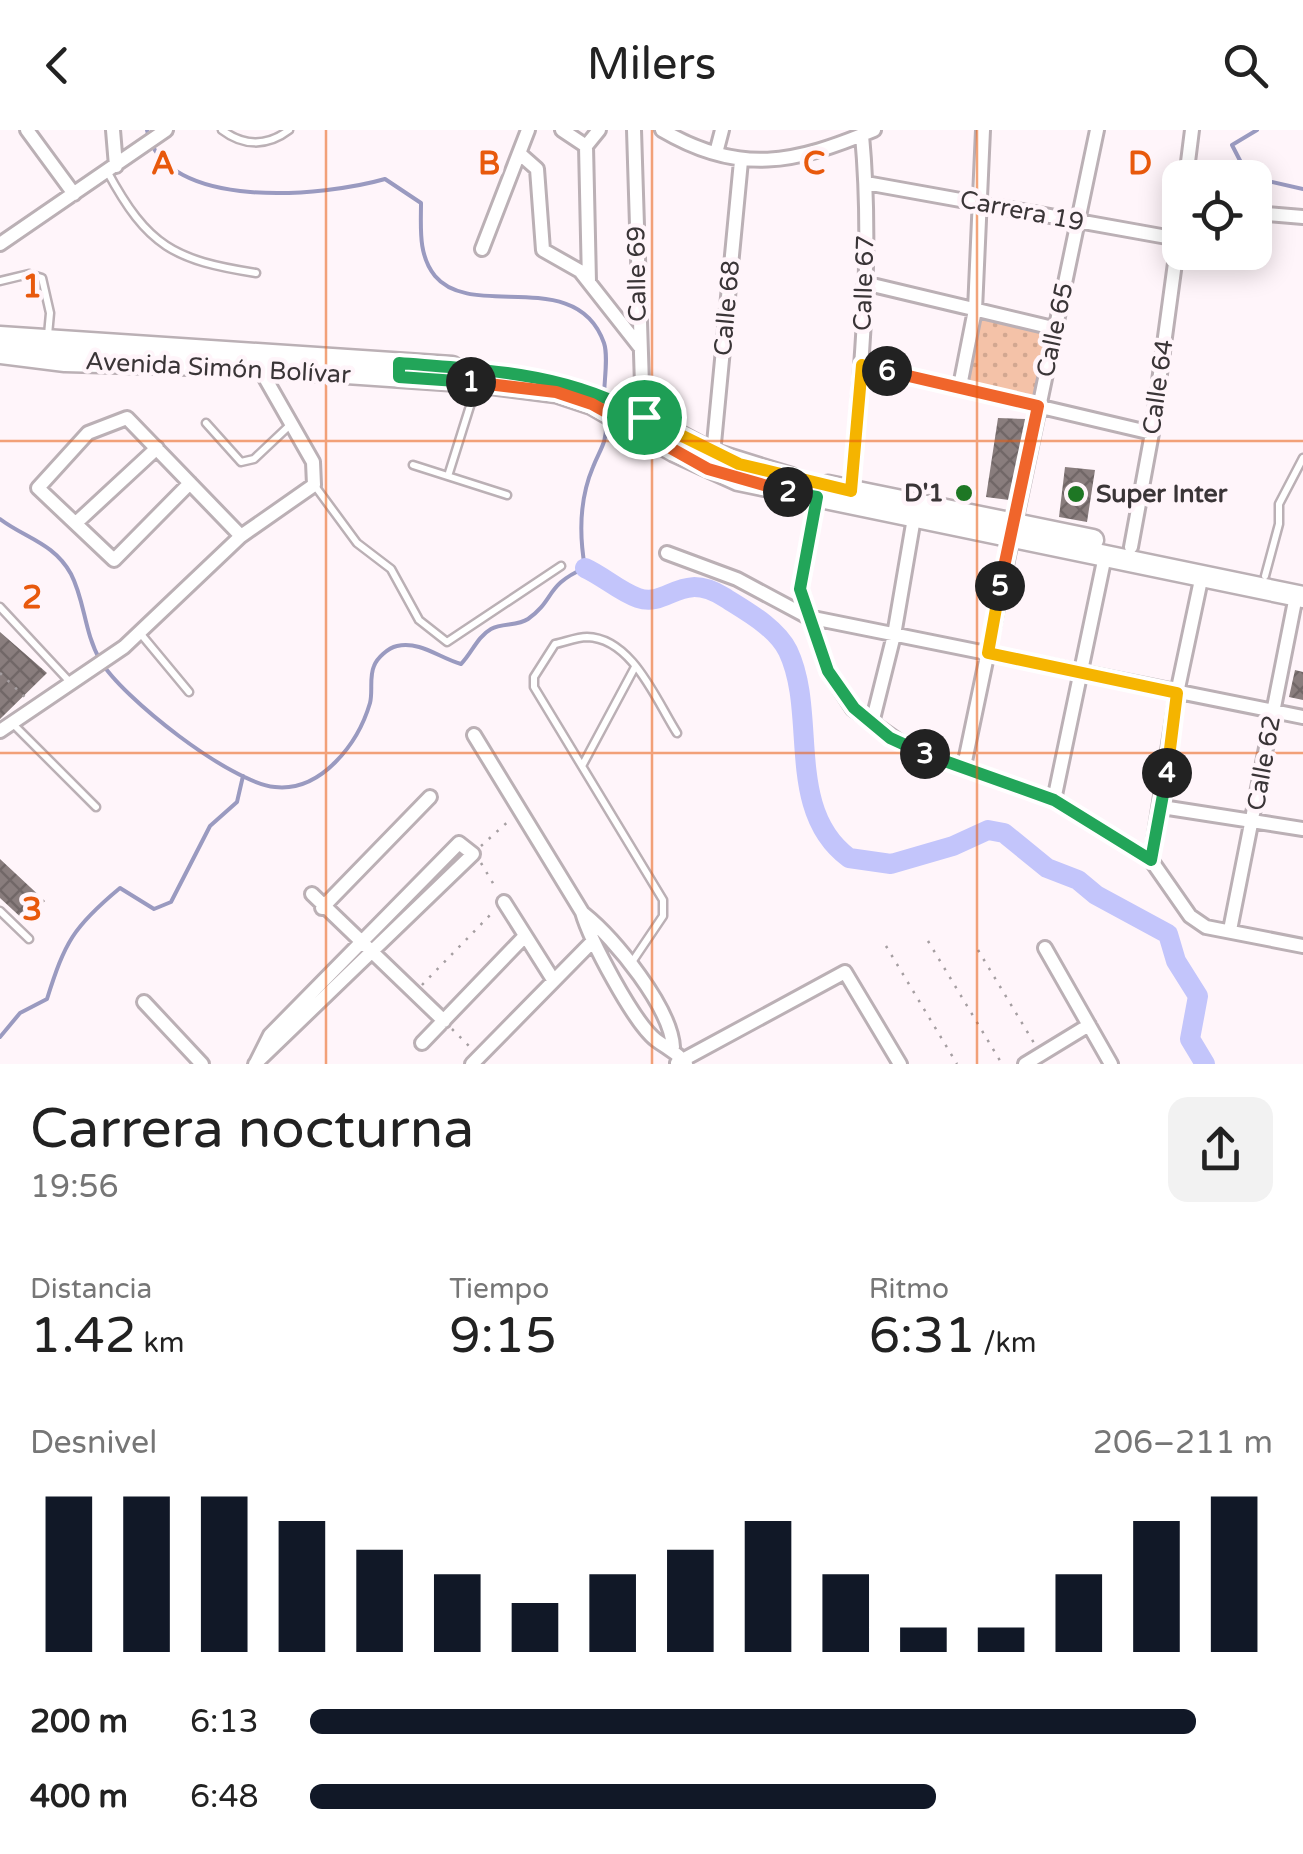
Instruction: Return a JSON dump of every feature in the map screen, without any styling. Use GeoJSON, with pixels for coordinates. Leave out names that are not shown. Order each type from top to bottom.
{"type":"FeatureCollection","features":[{"type":"Feature","properties":{"kind":"main road","name":"Avenida Simón Bolívar"},"geometry":{"type":"LineString","coordinates":[[0,336],[559,380],[617,409],[644,417],[713,454],[775,475],[1105,556],[1301,592]]}},
{"type":"Feature","properties":{"kind":"main road","name":"Avenida Simón Bolívar"},"geometry":{"type":"LineString","coordinates":[[0,352],[65,361],[399,370],[592,398]]}},
{"type":"Feature","properties":{"kind":"main road","name":"Avenida Simón Bolívar"},"geometry":{"type":"LineString","coordinates":[[617,409],[708,469],[914,518],[1131,548],[1265,576],[1301,592]]}},
{"type":"Feature","properties":{"kind":"street"},"geometry":{"type":"LineString","coordinates":[[112,130],[112,169]]}},
{"type":"Feature","properties":{"kind":"street"},"geometry":{"type":"LineString","coordinates":[[0,244],[166,130]]}},
{"type":"Feature","properties":{"kind":"street"},"geometry":{"type":"LineString","coordinates":[[482,250],[528,130]]}},
{"type":"Feature","properties":{"kind":"street"},"geometry":{"type":"LineString","coordinates":[[562,130],[586,146]]}},
{"type":"Feature","properties":{"kind":"street"},"geometry":{"type":"LineString","coordinates":[[589,282],[586,146],[599,130]]}},
{"type":"Feature","properties":{"kind":"street","name":"Calle 69"},"geometry":{"type":"LineString","coordinates":[[634,130],[644,417]]}},
{"type":"Feature","properties":{"kind":"street"},"geometry":{"type":"LineString","coordinates":[[662,130],[719,142],[740,162],[784,162],[868,133]]}},
{"type":"Feature","properties":{"kind":"street"},"geometry":{"type":"LineString","coordinates":[[960,386],[975,310],[983,130]]}},
{"type":"Feature","properties":{"kind":"street","name":"Calle 65"},"geometry":{"type":"LineString","coordinates":[[964,766],[1010,531],[1053,328],[1080,223],[1097,130]]}},
{"type":"Feature","properties":{"kind":"street"},"geometry":{"type":"LineString","coordinates":[[1188,160],[1192,130]]}},
{"type":"Feature","properties":{"kind":"street"},"geometry":{"type":"LineString","coordinates":[[34,132],[74,194]]}},
{"type":"Feature","properties":{"kind":"street","name":"Calle 67"},"geometry":{"type":"LineString","coordinates":[[851,491],[862,365],[868,133]]}},
{"type":"Feature","properties":{"kind":"street"},"geometry":{"type":"LineString","coordinates":[[520,154],[537,169],[543,250],[580,271],[639,346]]}},
{"type":"Feature","properties":{"kind":"street","name":"Calle 68"},"geometry":{"type":"LineString","coordinates":[[713,454],[740,162]]}},
{"type":"Feature","properties":{"kind":"street","name":"Carrera 19"},"geometry":{"type":"LineString","coordinates":[[866,184],[1080,223],[1162,231]]}},
{"type":"Feature","properties":{"kind":"street"},"geometry":{"type":"LineString","coordinates":[[1272,214],[1303,218]]}},
{"type":"Feature","properties":{"kind":"street","name":"Calle 64"},"geometry":{"type":"LineString","coordinates":[[1131,548],[1152,433],[1174,270]]}},
{"type":"Feature","properties":{"kind":"street"},"geometry":{"type":"LineString","coordinates":[[864,284],[1053,328]]}},
{"type":"Feature","properties":{"kind":"street"},"geometry":{"type":"LineString","coordinates":[[862,365],[1152,433]]}},
{"type":"Feature","properties":{"kind":"street"},"geometry":{"type":"LineString","coordinates":[[6,728],[124,647],[241,536],[314,485],[314,462],[260,369]]}},
{"type":"Feature","properties":{"kind":"street"},"geometry":{"type":"LineString","coordinates":[[190,484],[114,560],[38,488],[88,433],[126,418],[241,536]]}},
{"type":"Feature","properties":{"kind":"street"},"geometry":{"type":"LineString","coordinates":[[76,523],[157,448]]}},
{"type":"Feature","properties":{"kind":"street"},"geometry":{"type":"LineString","coordinates":[[817,497],[800,589],[828,671],[854,708],[906,747],[1054,800],[1151,860],[1190,916],[1206,927],[1303,946]]}},
{"type":"Feature","properties":{"kind":"street"},"geometry":{"type":"LineString","coordinates":[[872,723],[894,635],[914,518]]}},
{"type":"Feature","properties":{"kind":"street"},"geometry":{"type":"LineString","coordinates":[[668,553],[737,579],[808,617],[1303,718]]}},
{"type":"Feature","properties":{"kind":"street"},"geometry":{"type":"LineString","coordinates":[[1054,800],[1105,556]]}},
{"type":"Feature","properties":{"kind":"street"},"geometry":{"type":"LineString","coordinates":[[1151,860],[1177,693],[1202,575]]}},
{"type":"Feature","properties":{"kind":"street","name":"Calle 62"},"geometry":{"type":"LineString","coordinates":[[1230,930],[1301,592]]}},
{"type":"Feature","properties":{"kind":"street"},"geometry":{"type":"LineString","coordinates":[[474,734],[582,912],[591,943],[655,1040],[673,1048]]}},
{"type":"Feature","properties":{"kind":"street"},"geometry":{"type":"LineString","coordinates":[[322,908],[430,797]]}},
{"type":"Feature","properties":{"kind":"street"},"geometry":{"type":"LineString","coordinates":[[1162,807],[1303,829]]}},
{"type":"Feature","properties":{"kind":"street"},"geometry":{"type":"LineString","coordinates":[[459,843],[472,854],[255,1063],[270,1036],[357,942],[459,843]]}},
{"type":"Feature","properties":{"kind":"street"},"geometry":{"type":"LineString","coordinates":[[312,894],[357,942],[444,1021]]}},
{"type":"Feature","properties":{"kind":"street"},"geometry":{"type":"LineString","coordinates":[[504,902],[523,938],[552,978]]}},
{"type":"Feature","properties":{"kind":"street"},"geometry":{"type":"LineString","coordinates":[[582,912],[606,932],[630,965],[672,1030],[673,1048],[681,1063],[845,972],[900,1064]]}},
{"type":"Feature","properties":{"kind":"street"},"geometry":{"type":"LineString","coordinates":[[422,1043],[523,938]]}},
{"type":"Feature","properties":{"kind":"street"},"geometry":{"type":"LineString","coordinates":[[475,1060],[552,978],[591,943]]}},
{"type":"Feature","properties":{"kind":"street"},"geometry":{"type":"LineString","coordinates":[[1044,948],[1111,1064]]}},
{"type":"Feature","properties":{"kind":"street"},"geometry":{"type":"LineString","coordinates":[[144,1002],[202,1064]]}},
{"type":"Feature","properties":{"kind":"street"},"geometry":{"type":"LineString","coordinates":[[1025,1064],[1089,1025]]}},
{"type":"Feature","properties":{"kind":"lane"},"geometry":{"type":"LineString","coordinates":[[222,130],[236,140],[255,144],[290,130]]}},
{"type":"Feature","properties":{"kind":"lane"},"geometry":{"type":"LineString","coordinates":[[112,169],[149,234],[167,249],[185,259],[256,273]]}},
{"type":"Feature","properties":{"kind":"lane"},"geometry":{"type":"LineString","coordinates":[[0,280],[29,274],[42,278],[50,313],[46,341]]}},
{"type":"Feature","properties":{"kind":"lane"},"geometry":{"type":"LineString","coordinates":[[448,476],[478,382]]}},
{"type":"Feature","properties":{"kind":"lane"},"geometry":{"type":"LineString","coordinates":[[206,423],[242,462],[254,459],[290,425]]}},
{"type":"Feature","properties":{"kind":"lane"},"geometry":{"type":"LineString","coordinates":[[1265,576],[1279,524],[1279,504],[1303,458]]}},
{"type":"Feature","properties":{"kind":"lane"},"geometry":{"type":"LineString","coordinates":[[414,465],[508,495]]}},
{"type":"Feature","properties":{"kind":"lane"},"geometry":{"type":"LineString","coordinates":[[314,485],[357,543],[392,569],[420,620],[447,642],[561,566]]}},
{"type":"Feature","properties":{"kind":"lane"},"geometry":{"type":"LineString","coordinates":[[0,608],[73,679]]}},
{"type":"Feature","properties":{"kind":"lane"},"geometry":{"type":"LineString","coordinates":[[140,632],[188,692]]}},
{"type":"Feature","properties":{"kind":"lane"},"geometry":{"type":"LineString","coordinates":[[630,965],[663,916],[663,900],[534,688],[534,677],[555,644],[588,637],[616,646],[635,667],[677,732]]}},
{"type":"Feature","properties":{"kind":"lane"},"geometry":{"type":"LineString","coordinates":[[581,767],[635,667]]}},
{"type":"Feature","properties":{"kind":"lane"},"geometry":{"type":"LineString","coordinates":[[6,728],[96,807]]}},
{"type":"Feature","properties":{"kind":"lane"},"geometry":{"type":"LineString","coordinates":[[0,912],[29,940]]}},
{"type":"Feature","properties":{"kind":"path"},"geometry":{"type":"LineString","coordinates":[[0,673],[26,698]]}},
{"type":"Feature","properties":{"kind":"path"},"geometry":{"type":"LineString","coordinates":[[415,993],[504,902],[472,854],[520,810]]}},
{"type":"Feature","properties":{"kind":"path"},"geometry":{"type":"LineString","coordinates":[[928,940],[1002,1064]]}},
{"type":"Feature","properties":{"kind":"path"},"geometry":{"type":"LineString","coordinates":[[886,946],[957,1064]]}},
{"type":"Feature","properties":{"kind":"path"},"geometry":{"type":"LineString","coordinates":[[978,950],[1041,1054]]}},
{"type":"Feature","properties":{"kind":"path"},"geometry":{"type":"LineString","coordinates":[[444,1021],[475,1060]]}},
{"type":"Feature","properties":{"kind":"shaded area"},"geometry":{"type":"Polygon","coordinates":[[[975,310],[1053,328],[1039,406],[960,386],[975,310]]]}},
{"type":"Feature","properties":{"kind":"building"},"geometry":{"type":"Polygon","coordinates":[[[998,418],[1026,419],[1009,500],[986,497],[998,418]]]}},
{"type":"Feature","properties":{"kind":"building","name":"Super Inter"},"geometry":{"type":"Polygon","coordinates":[[[1065,467],[1095,470],[1087,522],[1059,517],[1065,467]]]}},
{"type":"Feature","properties":{"kind":"building"},"geometry":{"type":"Polygon","coordinates":[[[0,632],[47,673],[0,719],[0,632]]]}},
{"type":"Feature","properties":{"kind":"building"},"geometry":{"type":"Polygon","coordinates":[[[1295,670],[1303,672],[1303,700],[1289,697],[1295,670]]]}},
{"type":"Feature","properties":{"kind":"building"},"geometry":{"type":"Polygon","coordinates":[[[0,859],[45,901],[26,922],[0,898],[0,859]]]}},
{"type":"Feature","properties":{"kind":"waterway"},"geometry":{"type":"LineString","coordinates":[[147,130],[160,157],[183,175],[214,186],[288,193],[385,179],[421,203],[426,259],[435,276],[452,289],[548,299],[571,306],[591,320],[605,349],[604,404]]}},
{"type":"Feature","properties":{"kind":"waterway"},"geometry":{"type":"LineString","coordinates":[[1240,160],[1232,145],[1257,130]]}},
{"type":"Feature","properties":{"kind":"waterway"},"geometry":{"type":"LineString","coordinates":[[1272,182],[1303,189]]}},
{"type":"Feature","properties":{"kind":"waterway"},"geometry":{"type":"LineString","coordinates":[[0,519],[48,548],[64,564],[76,584],[100,660],[130,695],[179,736],[232,771],[256,782],[292,787],[322,773],[347,749],[370,703],[374,666],[387,651],[397,646],[414,646],[461,664],[486,632],[528,619],[563,580],[585,568],[583,504],[606,423]]}},
{"type":"Feature","properties":{"kind":"waterway"},"geometry":{"type":"LineString","coordinates":[[585,568],[625,592],[649,600],[686,588],[709,590],[776,634],[788,651],[797,676],[805,760],[816,814],[829,838],[849,858],[891,864],[953,846],[988,830],[1004,833],[1047,868],[1078,880],[1096,895],[1168,934],[1176,961],[1198,996],[1190,1039],[1205,1064]]}},
{"type":"Feature","properties":{"kind":"waterway"},"geometry":{"type":"LineString","coordinates":[[0,1037],[20,1013],[47,999],[73,937],[120,888],[154,909],[171,902],[210,826],[237,802],[243,776]]}},
{"type":"Feature","properties":{"kind":"place","name":"D'1"},"geometry":{"type":"Point","coordinates":[964,493]}},
{"type":"Feature","properties":{"kind":"place","name":"Super Inter"},"geometry":{"type":"Point","coordinates":[1076,494]}},
{"type":"Feature","properties":{"kind":"route"},"geometry":{"type":"LineString","coordinates":[[399,363],[559,380],[593,390],[644,417],[739,464],[851,491],[862,365],[1038,406],[988,653],[1177,693],[1151,860],[1054,800],[906,747],[854,708],[828,671],[800,589],[817,497],[738,480],[708,469],[592,404],[556,392],[399,377],[399,363]]}}]}
